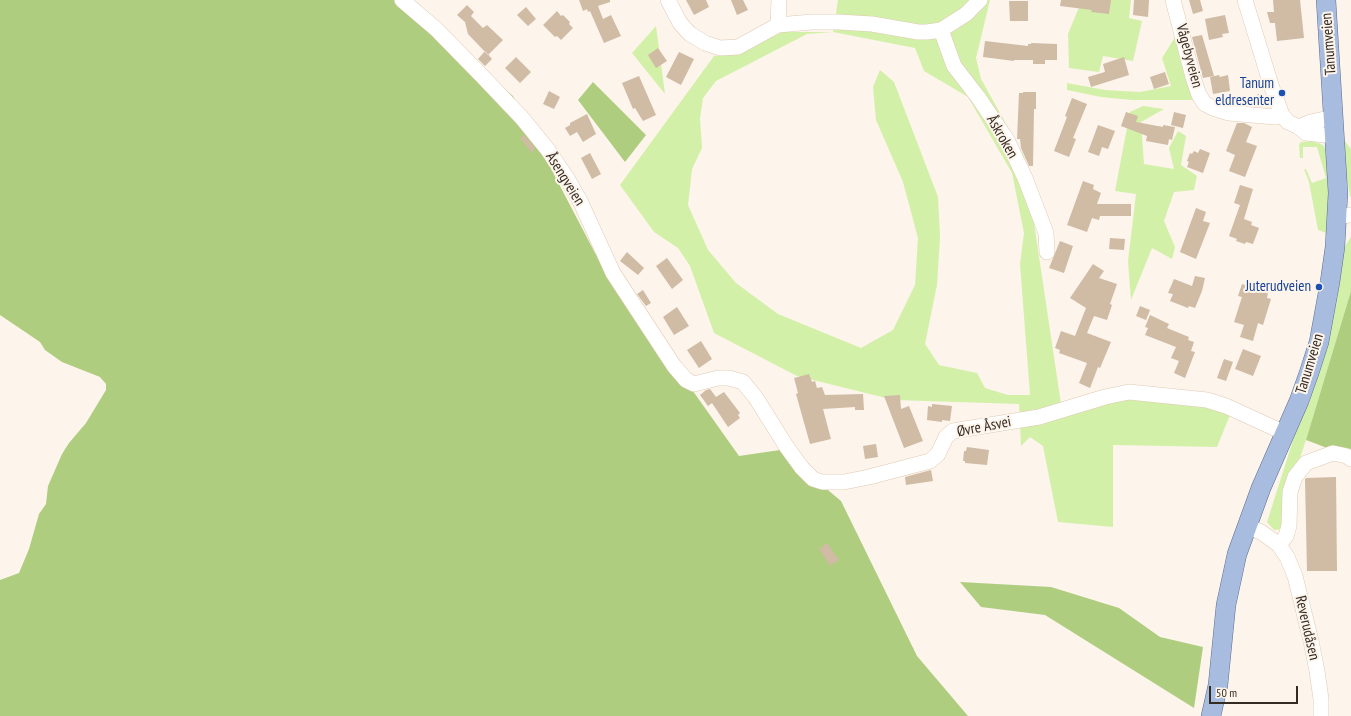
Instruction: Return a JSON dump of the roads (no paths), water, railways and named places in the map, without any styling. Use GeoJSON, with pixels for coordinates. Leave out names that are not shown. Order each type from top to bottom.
{"type":"FeatureCollection","features":[{"type":"Feature","properties":{"kind":"main road","name":"Tanumveien"},"geometry":{"type":"LineString","coordinates":[[1211,716],[1218,685],[1230,580],[1246,526],[1299,401],[1319,342],[1335,247],[1344,215],[1338,194],[1326,0]]}},
{"type":"Feature","properties":{"kind":"street","name":"Åsengveien"},"geometry":{"type":"LineString","coordinates":[[402,0],[436,29],[482,76],[522,118],[548,150],[581,203],[614,273],[674,366],[686,380],[694,384]]}},
{"type":"Feature","properties":{"kind":"street"},"geometry":{"type":"LineString","coordinates":[[668,0],[680,23],[690,34],[705,44],[720,48],[738,47],[778,25],[812,22],[872,24],[918,32],[941,30],[966,14],[980,0]]}},
{"type":"Feature","properties":{"kind":"street"},"geometry":{"type":"LineString","coordinates":[[778,25],[779,0]]}},
{"type":"Feature","properties":{"kind":"street","name":"Vågebyveien"},"geometry":{"type":"LineString","coordinates":[[1173,0],[1193,77],[1199,95],[1205,104],[1230,113],[1275,117],[1282,115]]}},
{"type":"Feature","properties":{"kind":"street"},"geometry":{"type":"LineString","coordinates":[[1245,0],[1271,85],[1282,115],[1292,125],[1299,126],[1334,117]]}},
{"type":"Feature","properties":{"kind":"street","name":"Åskroken"},"geometry":{"type":"LineString","coordinates":[[941,30],[954,66],[978,97],[1007,140],[1025,178],[1046,233],[1047,252]]}},
{"type":"Feature","properties":{"kind":"street"},"geometry":{"type":"LineString","coordinates":[[1299,126],[1306,133],[1335,136]]}},
{"type":"Feature","properties":{"kind":"street","name":"Øvre Åsvei"},"geometry":{"type":"LineString","coordinates":[[694,384],[718,378],[729,378],[743,382],[756,398],[786,446],[802,468],[813,479],[822,482],[844,482],[930,461],[938,454],[946,437],[953,431],[1039,417],[1105,397],[1129,392],[1207,400],[1226,406],[1285,433]]}},
{"type":"Feature","properties":{"kind":"street"},"geometry":{"type":"LineString","coordinates":[[1279,545],[1286,536],[1290,526],[1290,492],[1296,477],[1306,463],[1333,453],[1347,456],[1351,459]]}},
{"type":"Feature","properties":{"kind":"street","name":"Reverudåsen"},"geometry":{"type":"LineString","coordinates":[[1246,526],[1261,532],[1279,545],[1287,557],[1294,576],[1311,641],[1321,699],[1321,716]]}},
{"type":"Feature","properties":{"kind":"place","name":"Tanum eldresenter"},"geometry":{"type":"Point","coordinates":[1282,93]}},
{"type":"Feature","properties":{"kind":"place","name":"Juterudveien"},"geometry":{"type":"Point","coordinates":[1319,287]}}]}
